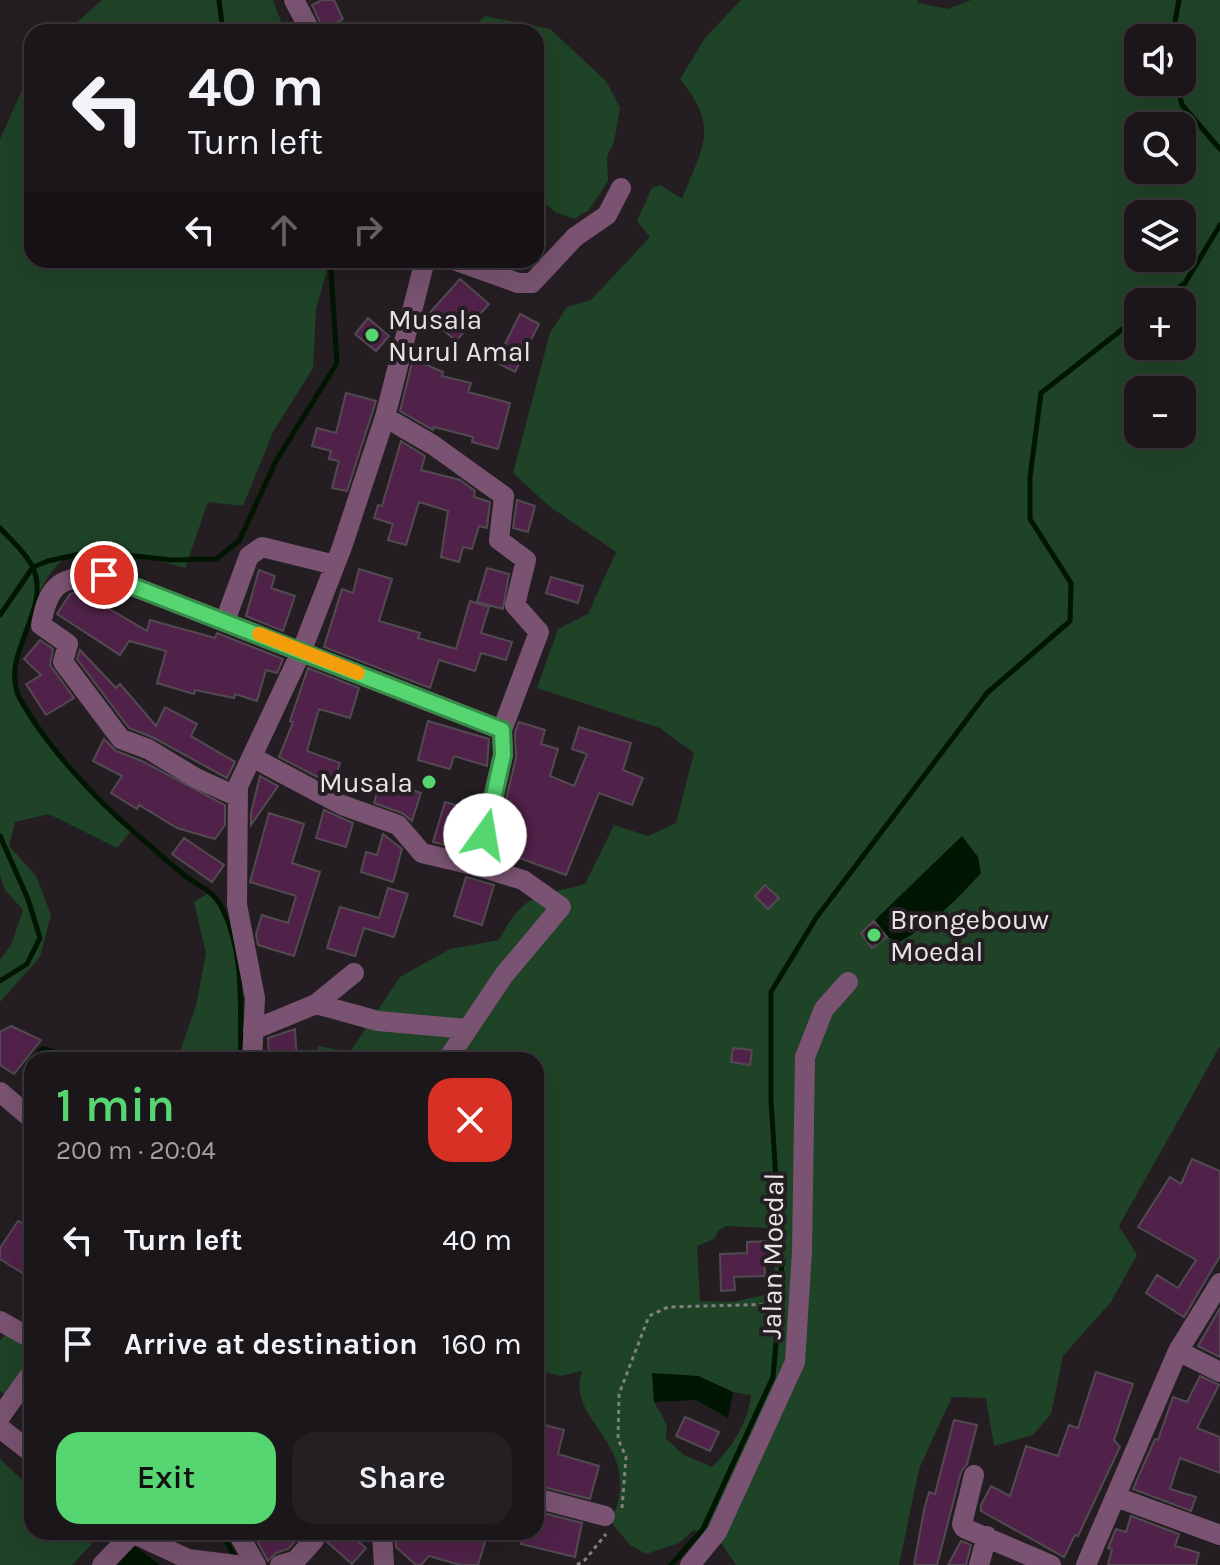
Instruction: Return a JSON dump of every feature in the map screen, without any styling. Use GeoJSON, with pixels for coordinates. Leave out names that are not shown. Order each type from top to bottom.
{"type":"FeatureCollection","features":[{"type":"Feature","properties":{"kind":"street"},"geometry":{"type":"LineString","coordinates":[[294,0],[307,24]]}},
{"type":"Feature","properties":{"kind":"street"},"geometry":{"type":"LineString","coordinates":[[476,268],[518,283],[532,283],[575,237],[607,215],[621,188]]}},
{"type":"Feature","properties":{"kind":"street"},"geometry":{"type":"LineString","coordinates":[[252,1052],[255,998],[237,905],[238,786],[302,650],[335,565],[385,417],[423,268]]}},
{"type":"Feature","properties":{"kind":"street"},"geometry":{"type":"LineString","coordinates":[[385,417],[433,445],[504,496],[499,540],[526,560],[515,605],[539,632],[502,730],[503,755],[477,866]]}},
{"type":"Feature","properties":{"kind":"street"},"geometry":{"type":"LineString","coordinates":[[225,621],[249,556],[255,549],[262,547],[335,565]]}},
{"type":"Feature","properties":{"kind":"street"},"geometry":{"type":"LineString","coordinates":[[238,797],[196,778],[148,749],[121,739],[63,662],[68,644],[41,625],[46,596],[67,577],[104,575],[502,730]]}},
{"type":"Feature","properties":{"kind":"street"},"geometry":{"type":"LineString","coordinates":[[252,757],[342,805],[398,825],[422,853],[523,880],[561,907],[504,975],[452,1052]]}},
{"type":"Feature","properties":{"kind":"street"},"geometry":{"type":"LineString","coordinates":[[253,1030],[316,1004],[354,973]]}},
{"type":"Feature","properties":{"kind":"street","name":"Jalan Moedal"},"geometry":{"type":"LineString","coordinates":[[690,1565],[717,1532],[795,1362],[801,1277],[805,1057],[824,1009],[848,982]]}},
{"type":"Feature","properties":{"kind":"street"},"geometry":{"type":"LineString","coordinates":[[316,1004],[378,1021],[467,1029]]}},
{"type":"Feature","properties":{"kind":"street"},"geometry":{"type":"LineString","coordinates":[[0,1092],[24,1112]]}},
{"type":"Feature","properties":{"kind":"street"},"geometry":{"type":"LineString","coordinates":[[1086,1565],[1141,1429],[1178,1351],[1220,1283]]}},
{"type":"Feature","properties":{"kind":"street"},"geometry":{"type":"LineString","coordinates":[[0,1321],[24,1334]]}},
{"type":"Feature","properties":{"kind":"street"},"geometry":{"type":"LineString","coordinates":[[1178,1351],[1220,1372]]}},
{"type":"Feature","properties":{"kind":"street"},"geometry":{"type":"LineString","coordinates":[[0,1417],[24,1383]]}},
{"type":"Feature","properties":{"kind":"street"},"geometry":{"type":"LineString","coordinates":[[0,1428],[24,1447]]}},
{"type":"Feature","properties":{"kind":"street"},"geometry":{"type":"LineString","coordinates":[[974,1475],[962,1524],[1051,1565]]}},
{"type":"Feature","properties":{"kind":"street"},"geometry":{"type":"LineString","coordinates":[[1116,1497],[1220,1535]]}},
{"type":"Feature","properties":{"kind":"street"},"geometry":{"type":"LineString","coordinates":[[544,1500],[611,1517]]}},
{"type":"Feature","properties":{"kind":"street"},"geometry":{"type":"LineString","coordinates":[[979,1565],[987,1536]]}},
{"type":"Feature","properties":{"kind":"street"},"geometry":{"type":"LineString","coordinates":[[102,1565],[125,1540]]}},
{"type":"Feature","properties":{"kind":"street"},"geometry":{"type":"LineString","coordinates":[[147,1540],[195,1561],[236,1565]]}},
{"type":"Feature","properties":{"kind":"street"},"geometry":{"type":"LineString","coordinates":[[242,1540],[256,1565]]}},
{"type":"Feature","properties":{"kind":"street"},"geometry":{"type":"LineString","coordinates":[[280,1565],[295,1561],[314,1540]]}},
{"type":"Feature","properties":{"kind":"street"},"geometry":{"type":"LineString","coordinates":[[382,1540],[384,1565]]}},
{"type":"Feature","properties":{"kind":"path"},"geometry":{"type":"LineString","coordinates":[[577,1565],[593,1551],[611,1517],[624,1505],[626,1457],[618,1439],[619,1394],[649,1316],[668,1307],[773,1305]]}},
{"type":"Feature","properties":{"kind":"green space"},"geometry":{"type":"Polygon","coordinates":[[[102,0],[273,0],[282,24],[75,24],[102,0]]]}},
{"type":"Feature","properties":{"kind":"green space"},"geometry":{"type":"Polygon","coordinates":[[[741,0],[918,0],[918,3],[948,9],[971,0],[1220,0],[1220,1046],[1119,1226],[1137,1255],[1111,1302],[1063,1356],[1051,1414],[1033,1435],[994,1446],[986,1398],[952,1397],[919,1469],[899,1565],[736,1565],[722,1544],[694,1530],[679,1543],[646,1554],[630,1545],[611,1522],[619,1495],[619,1472],[613,1453],[584,1405],[580,1389],[582,1371],[561,1376],[544,1372],[544,1052],[350,1052],[400,977],[450,949],[499,940],[516,913],[533,899],[585,884],[614,825],[648,836],[676,823],[694,753],[660,728],[537,688],[558,629],[588,614],[616,552],[549,506],[513,473],[550,333],[567,307],[591,300],[650,237],[637,221],[652,188],[660,185],[682,199],[704,138],[700,111],[680,79],[705,38],[741,0]],[[727,1226],[719,1230],[714,1239],[697,1246],[700,1301],[733,1302],[774,1293],[775,1233],[768,1228],[727,1226]],[[698,1376],[654,1402],[667,1425],[666,1439],[684,1455],[712,1467],[738,1434],[747,1415],[751,1395],[733,1392],[698,1376]]]}},
{"type":"Feature","properties":{"kind":"green space"},"geometry":{"type":"Polygon","coordinates":[[[485,16],[525,24],[476,24],[485,16]]]}},
{"type":"Feature","properties":{"kind":"green space"},"geometry":{"type":"Polygon","coordinates":[[[544,28],[550,29],[606,81],[620,108],[614,142],[607,156],[608,181],[589,210],[574,219],[555,212],[544,203],[544,28]]]}},
{"type":"Feature","properties":{"kind":"green space"},"geometry":{"type":"Polygon","coordinates":[[[24,86],[24,268],[328,268],[316,309],[313,368],[273,432],[243,506],[208,502],[185,568],[125,554],[77,554],[58,565],[40,592],[15,663],[14,680],[18,696],[54,749],[132,830],[117,848],[49,814],[15,822],[9,846],[36,876],[51,915],[40,957],[0,1002],[0,960],[11,945],[23,910],[5,890],[0,875],[0,139],[24,86]]]}},
{"type":"Feature","properties":{"kind":"green space"},"geometry":{"type":"Polygon","coordinates":[[[212,891],[224,912],[235,949],[255,957],[242,998],[241,1052],[180,1052],[196,1006],[206,953],[194,902],[212,891]]]}},
{"type":"Feature","properties":{"kind":"green space"},"geometry":{"type":"Polygon","coordinates":[[[318,1046],[350,1052],[317,1052],[318,1046]]]}},
{"type":"Feature","properties":{"kind":"green space"},"geometry":{"type":"Polygon","coordinates":[[[6,1333],[24,1347],[24,1368],[4,1394],[0,1391],[0,1341],[6,1333]]]}},
{"type":"Feature","properties":{"kind":"green space"},"geometry":{"type":"Polygon","coordinates":[[[0,1459],[24,1482],[24,1540],[88,1540],[92,1544],[72,1565],[0,1565],[0,1459]]]}},
{"type":"Feature","properties":{"kind":"shaded area"},"geometry":{"type":"Polygon","coordinates":[[[962,836],[978,857],[981,873],[922,928],[899,942],[887,937],[874,921],[962,836]]]}},
{"type":"Feature","properties":{"kind":"shaded area"},"geometry":{"type":"Polygon","coordinates":[[[42,1046],[64,1052],[37,1052],[42,1046]]]}},
{"type":"Feature","properties":{"kind":"shaded area"},"geometry":{"type":"Polygon","coordinates":[[[652,1373],[698,1376],[733,1392],[728,1418],[696,1400],[654,1402],[652,1373]]]}},
{"type":"Feature","properties":{"kind":"shaded area"},"geometry":{"type":"Polygon","coordinates":[[[135,1546],[160,1565],[117,1565],[135,1546]]]}},
{"type":"Feature","properties":{"kind":"building"},"geometry":{"type":"Polygon","coordinates":[[[322,0],[334,0],[343,19],[333,24],[321,24],[312,5],[322,0]]]}},
{"type":"Feature","properties":{"kind":"building"},"geometry":{"type":"Polygon","coordinates":[[[460,279],[489,304],[456,341],[427,316],[460,279]]]}},
{"type":"Feature","properties":{"kind":"building"},"geometry":{"type":"Polygon","coordinates":[[[520,314],[539,324],[515,372],[496,362],[520,314]]]}},
{"type":"Feature","properties":{"kind":"building","name":"Musala Nurul Amal"},"geometry":{"type":"Polygon","coordinates":[[[368,318],[389,336],[376,351],[355,334],[368,318]]]}},
{"type":"Feature","properties":{"kind":"building"},"geometry":{"type":"Polygon","coordinates":[[[413,359],[443,372],[442,376],[471,383],[468,392],[510,403],[498,449],[472,442],[473,437],[434,427],[433,430],[400,411],[413,359]]]}},
{"type":"Feature","properties":{"kind":"building"},"geometry":{"type":"Polygon","coordinates":[[[346,393],[376,401],[347,491],[332,488],[339,461],[329,459],[331,451],[312,446],[317,428],[336,433],[346,393]]]}},
{"type":"Feature","properties":{"kind":"building"},"geometry":{"type":"Polygon","coordinates":[[[401,441],[425,456],[421,470],[460,480],[475,491],[474,497],[490,502],[487,528],[479,526],[472,549],[463,547],[459,562],[441,557],[448,511],[419,502],[406,545],[388,540],[393,524],[374,518],[378,505],[382,506],[401,441]]]}},
{"type":"Feature","properties":{"kind":"building"},"geometry":{"type":"Polygon","coordinates":[[[517,500],[535,506],[528,532],[513,528],[517,500]]]}},
{"type":"Feature","properties":{"kind":"building"},"geometry":{"type":"Polygon","coordinates":[[[487,568],[509,574],[503,609],[477,602],[487,568]]]}},
{"type":"Feature","properties":{"kind":"building"},"geometry":{"type":"Polygon","coordinates":[[[359,569],[392,579],[379,621],[420,633],[418,638],[456,649],[470,601],[489,607],[481,633],[512,642],[506,660],[481,653],[475,671],[439,660],[430,688],[324,647],[342,589],[353,593],[359,569]]]}},
{"type":"Feature","properties":{"kind":"building"},"geometry":{"type":"Polygon","coordinates":[[[259,570],[275,576],[271,588],[295,596],[283,631],[246,616],[259,570]]]}},
{"type":"Feature","properties":{"kind":"building"},"geometry":{"type":"Polygon","coordinates":[[[551,577],[583,586],[578,603],[546,593],[551,577]]]}},
{"type":"Feature","properties":{"kind":"building"},"geometry":{"type":"Polygon","coordinates":[[[79,591],[147,631],[150,620],[215,638],[217,633],[283,659],[277,673],[266,670],[257,701],[235,694],[234,698],[195,690],[194,694],[157,683],[166,651],[129,641],[120,655],[57,614],[70,594],[79,591]]]}},
{"type":"Feature","properties":{"kind":"building"},"geometry":{"type":"Polygon","coordinates":[[[40,640],[53,649],[50,665],[74,698],[46,715],[26,684],[41,675],[24,659],[40,640]]]}},
{"type":"Feature","properties":{"kind":"building"},"geometry":{"type":"Polygon","coordinates":[[[80,650],[116,688],[120,684],[156,726],[165,707],[197,724],[191,736],[235,762],[227,778],[154,738],[129,728],[77,659],[80,650]]]}},
{"type":"Feature","properties":{"kind":"building"},"geometry":{"type":"Polygon","coordinates":[[[308,668],[359,688],[350,718],[319,709],[307,751],[340,763],[333,785],[279,757],[293,722],[290,721],[308,668]]]}},
{"type":"Feature","properties":{"kind":"building"},"geometry":{"type":"Polygon","coordinates":[[[428,721],[489,739],[487,766],[454,756],[450,769],[418,760],[428,721]]]}},
{"type":"Feature","properties":{"kind":"building"},"geometry":{"type":"Polygon","coordinates":[[[519,722],[545,730],[541,744],[558,749],[550,776],[574,786],[587,754],[572,749],[579,727],[631,743],[623,770],[643,778],[632,805],[599,793],[566,875],[494,849],[516,758],[515,732],[519,722]]]}},
{"type":"Feature","properties":{"kind":"building"},"geometry":{"type":"Polygon","coordinates":[[[104,739],[116,751],[142,761],[225,805],[225,825],[215,839],[177,828],[139,805],[137,809],[111,793],[122,776],[93,761],[104,739]]]}},
{"type":"Feature","properties":{"kind":"building"},"geometry":{"type":"Polygon","coordinates":[[[260,776],[278,786],[251,825],[251,813],[260,776]]]}},
{"type":"Feature","properties":{"kind":"building"},"geometry":{"type":"Polygon","coordinates":[[[380,781],[421,793],[412,821],[402,813],[374,803],[380,781]]]}},
{"type":"Feature","properties":{"kind":"building"},"geometry":{"type":"Polygon","coordinates":[[[445,802],[477,811],[467,850],[433,842],[445,802]]]}},
{"type":"Feature","properties":{"kind":"building"},"geometry":{"type":"Polygon","coordinates":[[[324,810],[353,823],[346,847],[316,838],[324,810]]]}},
{"type":"Feature","properties":{"kind":"building"},"geometry":{"type":"Polygon","coordinates":[[[269,813],[304,824],[292,863],[320,872],[294,956],[258,945],[256,934],[262,915],[288,923],[296,896],[250,882],[269,813]]]}},
{"type":"Feature","properties":{"kind":"building"},"geometry":{"type":"Polygon","coordinates":[[[383,834],[402,849],[393,882],[361,872],[366,852],[377,855],[383,834]]]}},
{"type":"Feature","properties":{"kind":"building"},"geometry":{"type":"Polygon","coordinates":[[[184,838],[224,865],[212,882],[172,854],[184,838]]]}},
{"type":"Feature","properties":{"kind":"building"},"geometry":{"type":"Polygon","coordinates":[[[466,877],[494,885],[482,925],[454,916],[466,877]]]}},
{"type":"Feature","properties":{"kind":"building"},"geometry":{"type":"Polygon","coordinates":[[[765,885],[779,898],[768,909],[755,896],[765,885]]]}},
{"type":"Feature","properties":{"kind":"building"},"geometry":{"type":"Polygon","coordinates":[[[388,888],[408,894],[394,937],[364,928],[355,956],[327,948],[340,907],[379,918],[388,888]]]}},
{"type":"Feature","properties":{"kind":"building","name":"Brongebouw Moedal"},"geometry":{"type":"Polygon","coordinates":[[[874,921],[887,937],[872,948],[861,933],[874,921]]]}},
{"type":"Feature","properties":{"kind":"building"},"geometry":{"type":"Polygon","coordinates":[[[11,1026],[41,1040],[31,1052],[24,1052],[24,1061],[14,1074],[0,1065],[0,1032],[11,1026]]]}},
{"type":"Feature","properties":{"kind":"building"},"geometry":{"type":"Polygon","coordinates":[[[295,1029],[296,1052],[269,1052],[268,1038],[295,1029]]]}},
{"type":"Feature","properties":{"kind":"building"},"geometry":{"type":"Polygon","coordinates":[[[733,1048],[752,1050],[750,1065],[731,1062],[733,1048]]]}},
{"type":"Feature","properties":{"kind":"building"},"geometry":{"type":"Polygon","coordinates":[[[1192,1159],[1220,1171],[1220,1256],[1184,1317],[1146,1293],[1157,1275],[1178,1288],[1196,1260],[1138,1227],[1170,1177],[1181,1184],[1192,1159]]]}},
{"type":"Feature","properties":{"kind":"building"},"geometry":{"type":"Polygon","coordinates":[[[18,1221],[24,1224],[24,1274],[0,1259],[0,1248],[18,1221]]]}},
{"type":"Feature","properties":{"kind":"building"},"geometry":{"type":"Polygon","coordinates":[[[772,1241],[773,1259],[764,1259],[765,1276],[734,1277],[735,1290],[721,1291],[720,1254],[747,1253],[747,1242],[772,1241]]]}},
{"type":"Feature","properties":{"kind":"building"},"geometry":{"type":"Polygon","coordinates":[[[1220,1308],[1220,1357],[1198,1346],[1220,1308]]]}},
{"type":"Feature","properties":{"kind":"building"},"geometry":{"type":"Polygon","coordinates":[[[1096,1372],[1133,1384],[1114,1440],[1120,1447],[1078,1536],[1075,1535],[1064,1557],[981,1511],[981,1505],[991,1486],[1010,1496],[1026,1446],[1058,1456],[1069,1425],[1078,1428],[1096,1372]]]}},
{"type":"Feature","properties":{"kind":"building"},"geometry":{"type":"Polygon","coordinates":[[[1200,1376],[1219,1385],[1197,1428],[1220,1437],[1220,1473],[1180,1458],[1170,1489],[1196,1497],[1191,1511],[1133,1489],[1155,1439],[1158,1440],[1173,1397],[1187,1402],[1200,1376]]]}},
{"type":"Feature","properties":{"kind":"building"},"geometry":{"type":"Polygon","coordinates":[[[685,1417],[719,1432],[710,1451],[676,1436],[685,1417]]]}},
{"type":"Feature","properties":{"kind":"building"},"geometry":{"type":"Polygon","coordinates":[[[954,1420],[977,1425],[967,1464],[961,1472],[937,1565],[914,1565],[924,1510],[929,1492],[935,1494],[954,1420]]]}},
{"type":"Feature","properties":{"kind":"building"},"geometry":{"type":"Polygon","coordinates":[[[544,1425],[564,1430],[558,1454],[599,1466],[590,1499],[544,1487],[544,1425]]]}},
{"type":"Feature","properties":{"kind":"building"},"geometry":{"type":"Polygon","coordinates":[[[544,1513],[582,1523],[575,1557],[521,1544],[522,1540],[544,1540],[544,1513]]]}},
{"type":"Feature","properties":{"kind":"building"},"geometry":{"type":"Polygon","coordinates":[[[1131,1516],[1179,1534],[1175,1546],[1199,1553],[1196,1565],[1108,1565],[1112,1549],[1108,1548],[1116,1529],[1126,1532],[1131,1516]]]}},
{"type":"Feature","properties":{"kind":"building"},"geometry":{"type":"Polygon","coordinates":[[[256,1540],[296,1540],[288,1549],[276,1553],[268,1561],[256,1540]]]}},
{"type":"Feature","properties":{"kind":"building"},"geometry":{"type":"Polygon","coordinates":[[[356,1540],[366,1548],[352,1564],[327,1542],[356,1540]]]}},
{"type":"Feature","properties":{"kind":"building"},"geometry":{"type":"Polygon","coordinates":[[[396,1540],[486,1540],[478,1565],[460,1565],[429,1556],[421,1565],[416,1565],[396,1547],[396,1540]]]}},
{"type":"Feature","properties":{"kind":"building"},"geometry":{"type":"Polygon","coordinates":[[[961,1541],[971,1545],[966,1565],[948,1565],[961,1541]]]}},
{"type":"Feature","properties":{"kind":"waterway"},"geometry":{"type":"LineString","coordinates":[[219,0],[222,24]]}},
{"type":"Feature","properties":{"kind":"waterway"},"geometry":{"type":"LineString","coordinates":[[1175,24],[1179,0]]}},
{"type":"Feature","properties":{"kind":"waterway"},"geometry":{"type":"LineString","coordinates":[[1180,96],[1182,105],[1220,149]]}},
{"type":"Feature","properties":{"kind":"waterway"},"geometry":{"type":"LineString","coordinates":[[1178,288],[1185,283],[1220,225]]}},
{"type":"Feature","properties":{"kind":"waterway"},"geometry":{"type":"LineString","coordinates":[[0,615],[33,567],[48,561],[80,554],[109,553],[171,560],[216,559],[239,541],[276,461],[337,363],[329,268]]}},
{"type":"Feature","properties":{"kind":"waterway"},"geometry":{"type":"LineString","coordinates":[[671,1565],[703,1529],[773,1377],[782,1276],[771,1100],[771,992],[816,918],[987,693],[1070,621],[1071,583],[1030,519],[1030,477],[1041,393],[1124,328]]}},
{"type":"Feature","properties":{"kind":"waterway"},"geometry":{"type":"LineString","coordinates":[[0,528],[28,559],[37,586],[36,602],[16,665],[15,681],[19,697],[56,751],[102,803],[219,903],[230,928],[238,965],[241,1052]]}},
{"type":"Feature","properties":{"kind":"waterway"},"geometry":{"type":"LineString","coordinates":[[0,836],[28,899],[40,938],[27,964],[0,981]]}},
{"type":"Feature","properties":{"kind":"waterway"},"geometry":{"type":"LineString","coordinates":[[225,1540],[235,1557]]}},
{"type":"Feature","properties":{"kind":"slow traffic"},"geometry":{"type":"LineString","coordinates":[[259,634],[358,673]]}},
{"type":"Feature","properties":{"kind":"place","name":"Musala Nurul Amal"},"geometry":{"type":"Point","coordinates":[372,335]}},
{"type":"Feature","properties":{"kind":"place","name":"Musala"},"geometry":{"type":"Point","coordinates":[429,782]}},
{"type":"Feature","properties":{"kind":"place","name":"Brongebouw Moedal"},"geometry":{"type":"Point","coordinates":[874,935]}},
{"type":"Feature","properties":{"kind":"route"},"geometry":{"type":"LineString","coordinates":[[104,575],[502,730],[503,755],[485,835]]}}]}
